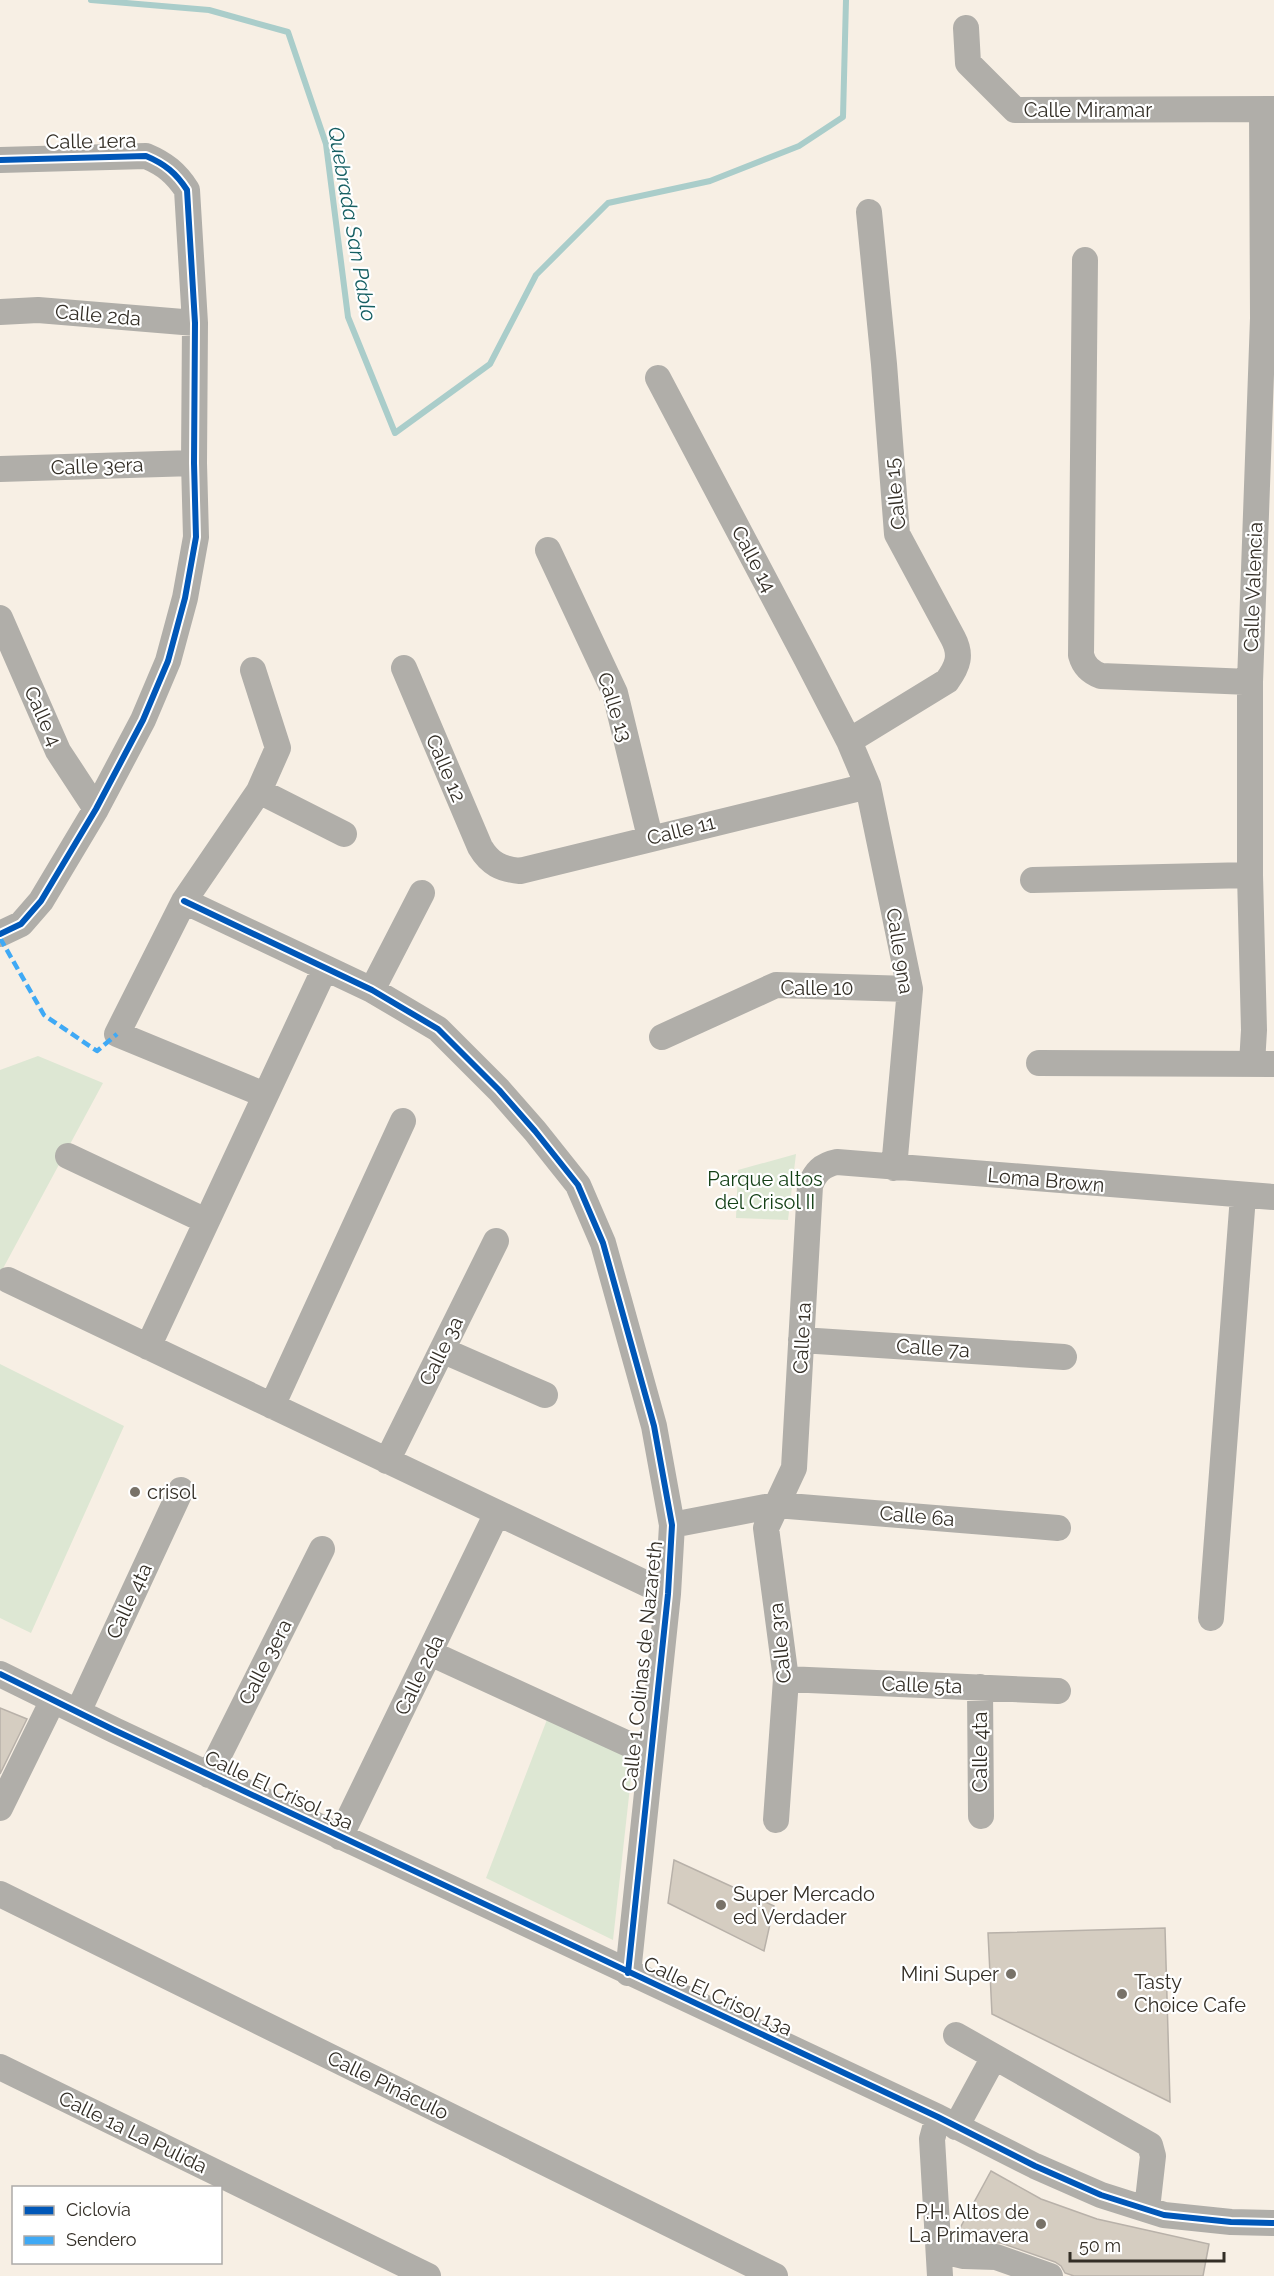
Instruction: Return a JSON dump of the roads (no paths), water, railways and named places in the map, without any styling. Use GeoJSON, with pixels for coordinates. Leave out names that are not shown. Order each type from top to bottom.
{"type":"FeatureCollection","features":[{"type":"Feature","properties":{"kind":"street","name":"Calle Miramar"},"geometry":{"type":"LineString","coordinates":[[966,28],[968,63],[1015,110],[1268,110]]}},
{"type":"Feature","properties":{"kind":"street","name":"Calle Valencia"},"geometry":{"type":"LineString","coordinates":[[1263,1064],[1254,1030],[1250,876],[1250,681],[1268,319],[1268,110]]}},
{"type":"Feature","properties":{"kind":"street","name":"Calle 1era"},"geometry":{"type":"LineString","coordinates":[[0,160],[146,156],[163,163],[177,174],[187,190],[195,323]]}},
{"type":"Feature","properties":{"kind":"street","name":"Calle 15"},"geometry":{"type":"LineString","coordinates":[[849,741],[947,681],[959,658],[958,647],[897,534],[884,364],[868,212]]}},
{"type":"Feature","properties":{"kind":"street"},"geometry":{"type":"LineString","coordinates":[[1085,260],[1081,655],[1083,662],[1094,674],[1101,676],[1250,681]]}},
{"type":"Feature","properties":{"kind":"street","name":"Calle 2da"},"geometry":{"type":"LineString","coordinates":[[0,312],[38,310],[195,323]]}},
{"type":"Feature","properties":{"kind":"street"},"geometry":{"type":"LineString","coordinates":[[0,934],[21,924],[41,901],[96,809],[143,720],[168,661],[185,598],[196,537],[195,323]]}},
{"type":"Feature","properties":{"kind":"street","name":"Calle 14"},"geometry":{"type":"LineString","coordinates":[[658,378],[849,741]]}},
{"type":"Feature","properties":{"kind":"street","name":"Calle 3era"},"geometry":{"type":"LineString","coordinates":[[0,469],[194,463]]}},
{"type":"Feature","properties":{"kind":"street","name":"Calle 13"},"geometry":{"type":"LineString","coordinates":[[548,550],[615,693],[650,837]]}},
{"type":"Feature","properties":{"kind":"street","name":"Calle 4"},"geometry":{"type":"LineString","coordinates":[[0,618],[58,750],[96,809]]}},
{"type":"Feature","properties":{"kind":"street","name":"Calle 12"},"geometry":{"type":"LineString","coordinates":[[404,668],[480,847],[485,856],[494,864]]}},
{"type":"Feature","properties":{"kind":"street"},"geometry":{"type":"LineString","coordinates":[[253,670],[278,748],[259,791],[184,901],[117,1034],[265,1095]]}},
{"type":"Feature","properties":{"kind":"street","name":"Calle 9na"},"geometry":{"type":"LineString","coordinates":[[849,741],[868,786],[910,989],[894,1168]]}},
{"type":"Feature","properties":{"kind":"street","name":"Calle 11"},"geometry":{"type":"LineString","coordinates":[[494,864],[506,869],[520,870],[868,786]]}},
{"type":"Feature","properties":{"kind":"street"},"geometry":{"type":"LineString","coordinates":[[259,791],[344,834]]}},
{"type":"Feature","properties":{"kind":"street"},"geometry":{"type":"LineString","coordinates":[[1033,880],[1250,876]]}},
{"type":"Feature","properties":{"kind":"street"},"geometry":{"type":"LineString","coordinates":[[372,990],[422,892]]}},
{"type":"Feature","properties":{"kind":"street","name":"Calle 1 Colinas de Nazareth"},"geometry":{"type":"LineString","coordinates":[[184,901],[372,990],[438,1029],[499,1090],[578,1185],[603,1243],[654,1426],[672,1525],[668,1594],[628,1973]]}},
{"type":"Feature","properties":{"kind":"street"},"geometry":{"type":"LineString","coordinates":[[148,1347],[325,968]]}},
{"type":"Feature","properties":{"kind":"street","name":"Calle 10"},"geometry":{"type":"LineString","coordinates":[[662,1037],[776,985],[910,989]]}},
{"type":"Feature","properties":{"kind":"street"},"geometry":{"type":"LineString","coordinates":[[1039,1063],[1263,1064]]}},
{"type":"Feature","properties":{"kind":"street"},"geometry":{"type":"LineString","coordinates":[[272,1406],[403,1121]]}},
{"type":"Feature","properties":{"kind":"street"},"geometry":{"type":"LineString","coordinates":[[68,1156],[206,1221]]}},
{"type":"Feature","properties":{"kind":"street","name":"Loma Brown"},"geometry":{"type":"LineString","coordinates":[[819,1169],[837,1162],[1274,1197]]}},
{"type":"Feature","properties":{"kind":"street","name":"Calle 1a"},"geometry":{"type":"LineString","coordinates":[[776,1505],[794,1467],[810,1186],[819,1169]]}},
{"type":"Feature","properties":{"kind":"street"},"geometry":{"type":"LineString","coordinates":[[1211,1618],[1243,1196]]}},
{"type":"Feature","properties":{"kind":"street","name":"Calle 3a"},"geometry":{"type":"LineString","coordinates":[[387,1461],[496,1241]]}},
{"type":"Feature","properties":{"kind":"street"},"geometry":{"type":"LineString","coordinates":[[8,1280],[668,1594]]}},
{"type":"Feature","properties":{"kind":"street","name":"Calle 7a"},"geometry":{"type":"LineString","coordinates":[[801,1340],[1064,1357]]}},
{"type":"Feature","properties":{"kind":"street"},"geometry":{"type":"LineString","coordinates":[[442,1350],[545,1395]]}},
{"type":"Feature","properties":{"kind":"street","name":"Calle 4ta"},"geometry":{"type":"LineString","coordinates":[[78,1712],[181,1490]]}},
{"type":"Feature","properties":{"kind":"street","name":"Calle 6a"},"geometry":{"type":"LineString","coordinates":[[672,1525],[776,1505],[1058,1528]]}},
{"type":"Feature","properties":{"kind":"street","name":"Calle 3ra"},"geometry":{"type":"LineString","coordinates":[[776,1505],[766,1528],[786,1679],[776,1820]]}},
{"type":"Feature","properties":{"kind":"street","name":"Calle 2da"},"geometry":{"type":"LineString","coordinates":[[340,1837],[497,1513]]}},
{"type":"Feature","properties":{"kind":"street","name":"Calle 3era"},"geometry":{"type":"LineString","coordinates":[[209,1775],[322,1549]]}},
{"type":"Feature","properties":{"kind":"street"},"geometry":{"type":"LineString","coordinates":[[430,1653],[650,1754]]}},
{"type":"Feature","properties":{"kind":"street","name":"Calle El Crisol 13a"},"geometry":{"type":"LineString","coordinates":[[0,1674],[340,1837],[947,2122],[1035,2166],[1091,2190],[1164,2215],[1231,2222],[1274,2223]]}},
{"type":"Feature","properties":{"kind":"street","name":"Calle 5ta"},"geometry":{"type":"LineString","coordinates":[[786,1679],[1058,1691]]}},
{"type":"Feature","properties":{"kind":"street","name":"Calle 4ta"},"geometry":{"type":"LineString","coordinates":[[980,1688],[981,1816]]}},
{"type":"Feature","properties":{"kind":"street"},"geometry":{"type":"LineString","coordinates":[[0,1808],[53,1700]]}},
{"type":"Feature","properties":{"kind":"street","name":"Calle Pináculo"},"geometry":{"type":"LineString","coordinates":[[0,1894],[776,2276]]}},
{"type":"Feature","properties":{"kind":"street"},"geometry":{"type":"LineString","coordinates":[[956,2035],[1150,2145],[1153,2156],[1147,2209]]}},
{"type":"Feature","properties":{"kind":"street"},"geometry":{"type":"LineString","coordinates":[[940,2276],[932,2139],[947,2122],[994,2056]]}},
{"type":"Feature","properties":{"kind":"street","name":"Calle 1a La Pulida"},"geometry":{"type":"LineString","coordinates":[[0,2067],[428,2276]]}},
{"type":"Feature","properties":{"kind":"street"},"geometry":{"type":"LineString","coordinates":[[939,2250],[964,2256],[996,2258],[1050,2276]]}},
{"type":"Feature","properties":{"kind":"waterway","name":"Quebrada San Pablo"},"geometry":{"type":"LineString","coordinates":[[91,0],[209,10],[288,32],[326,144],[348,317],[395,433],[490,364],[536,275],[608,203],[710,181],[799,146],[843,117],[846,0]]}},
{"type":"Feature","properties":{"kind":"place","name":"crisol"},"geometry":{"type":"Point","coordinates":[135,1492]}},
{"type":"Feature","properties":{"kind":"place","name":"Super Mercado ed Verdader"},"geometry":{"type":"Point","coordinates":[721,1905]}},
{"type":"Feature","properties":{"kind":"place","name":"Mini Super"},"geometry":{"type":"Point","coordinates":[1011,1974]}},
{"type":"Feature","properties":{"kind":"place","name":"Tasty Choice Cafe"},"geometry":{"type":"Point","coordinates":[1122,1994]}},
{"type":"Feature","properties":{"kind":"place","name":"P.H. Altos de La Primavera"},"geometry":{"type":"Point","coordinates":[1041,2224]}},
{"type":"Feature","properties":{"kind":"park label","name":"Parque altos del Crisol II"},"geometry":{"type":"Point","coordinates":[765,1190]}}]}
